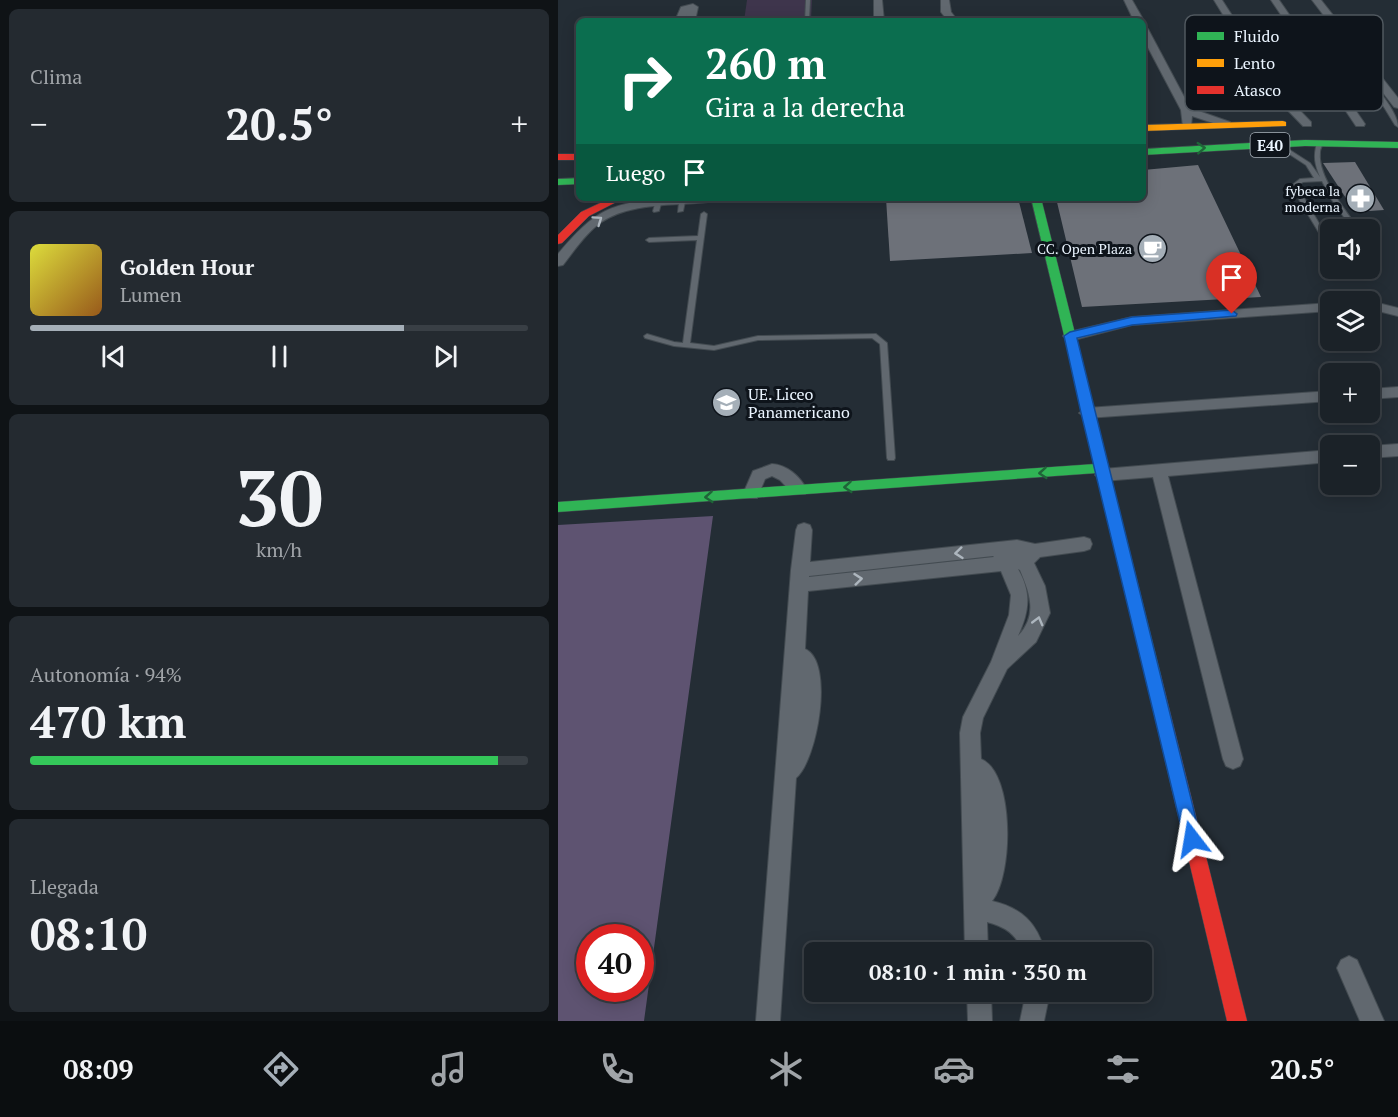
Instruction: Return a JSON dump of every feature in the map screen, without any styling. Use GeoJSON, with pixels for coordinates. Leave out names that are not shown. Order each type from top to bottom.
{"type":"FeatureCollection","features":[{"type":"Feature","properties":{"kind":"main road","name":"E40"},"geometry":{"type":"LineString","coordinates":[[1146,127],[1186,117],[1226,124],[1279,118],[1312,124]]}},
{"type":"Feature","properties":{"kind":"main road"},"geometry":{"type":"LineString","coordinates":[[1337,124],[1398,126]]}},
{"type":"Feature","properties":{"kind":"main road","name":"E40"},"geometry":{"type":"LineString","coordinates":[[1146,152],[1277,144],[1398,145]]}},
{"type":"Feature","properties":{"kind":"main road"},"geometry":{"type":"LineString","coordinates":[[558,156],[576,157]]}},
{"type":"Feature","properties":{"kind":"main road"},"geometry":{"type":"LineString","coordinates":[[558,182],[576,181]]}},
{"type":"Feature","properties":{"kind":"main road"},"geometry":{"type":"LineString","coordinates":[[558,241],[586,212],[613,201]]}},
{"type":"Feature","properties":{"kind":"main road"},"geometry":{"type":"LineString","coordinates":[[1037,201],[1237,1021]]}},
{"type":"Feature","properties":{"kind":"main road"},"geometry":{"type":"LineString","coordinates":[[558,507],[1102,471]]}},
{"type":"Feature","properties":{"kind":"street"},"geometry":{"type":"LineString","coordinates":[[945,0],[946,12],[951,18]]}},
{"type":"Feature","properties":{"kind":"street"},"geometry":{"type":"LineString","coordinates":[[1128,0],[1137,18]]}},
{"type":"Feature","properties":{"kind":"street"},"geometry":{"type":"LineString","coordinates":[[1218,0],[1227,15]]}},
{"type":"Feature","properties":{"kind":"street"},"geometry":{"type":"LineString","coordinates":[[1275,0],[1285,15]]}},
{"type":"Feature","properties":{"kind":"street"},"geometry":{"type":"LineString","coordinates":[[1316,0],[1327,15]]}},
{"type":"Feature","properties":{"kind":"street"},"geometry":{"type":"LineString","coordinates":[[1327,0],[1339,15]]}},
{"type":"Feature","properties":{"kind":"street"},"geometry":{"type":"LineString","coordinates":[[873,1],[874,18]]}},
{"type":"Feature","properties":{"kind":"street"},"geometry":{"type":"LineString","coordinates":[[681,18],[684,9],[693,7],[691,18]]}},
{"type":"Feature","properties":{"kind":"street"},"geometry":{"type":"LineString","coordinates":[[1146,35],[1186,117],[1205,116],[1226,124]]}},
{"type":"Feature","properties":{"kind":"street"},"geometry":{"type":"LineString","coordinates":[[1383,69],[1398,89]]}},
{"type":"Feature","properties":{"kind":"street"},"geometry":{"type":"LineString","coordinates":[[1383,87],[1398,105]]}},
{"type":"Feature","properties":{"kind":"street"},"geometry":{"type":"LineString","coordinates":[[1386,90],[1398,89]]}},
{"type":"Feature","properties":{"kind":"street"},"geometry":{"type":"LineString","coordinates":[[1278,111],[1279,118],[1294,111],[1312,124]]}},
{"type":"Feature","properties":{"kind":"street"},"geometry":{"type":"LineString","coordinates":[[1352,111],[1360,124]]}},
{"type":"Feature","properties":{"kind":"street"},"geometry":{"type":"LineString","coordinates":[[558,262],[587,228],[603,215],[623,207],[658,208],[681,206],[698,201]]}},
{"type":"Feature","properties":{"kind":"street"},"geometry":{"type":"LineString","coordinates":[[1380,303],[1398,302]]}},
{"type":"Feature","properties":{"kind":"street"},"geometry":{"type":"LineString","coordinates":[[1380,307],[1398,312]]}},
{"type":"Feature","properties":{"kind":"street"},"geometry":{"type":"LineString","coordinates":[[1070,336],[1115,324],[1165,318],[1204,327],[1217,324],[1232,314],[1320,308]]}},
{"type":"Feature","properties":{"kind":"street"},"geometry":{"type":"LineString","coordinates":[[1380,393],[1398,392]]}},
{"type":"Feature","properties":{"kind":"street"},"geometry":{"type":"LineString","coordinates":[[1087,413],[1320,397]]}},
{"type":"Feature","properties":{"kind":"street"},"geometry":{"type":"LineString","coordinates":[[1380,451],[1398,450]]}},
{"type":"Feature","properties":{"kind":"street"},"geometry":{"type":"LineString","coordinates":[[1102,471],[1158,471],[1320,457]]}},
{"type":"Feature","properties":{"kind":"street"},"geometry":{"type":"LineString","coordinates":[[751,494],[759,475],[774,468],[781,470],[800,490]]}},
{"type":"Feature","properties":{"kind":"street"},"geometry":{"type":"LineString","coordinates":[[1158,471],[1233,759]]}},
{"type":"Feature","properties":{"kind":"street"},"geometry":{"type":"LineString","coordinates":[[768,1021],[804,530]]}},
{"type":"Feature","properties":{"kind":"street"},"geometry":{"type":"LineString","coordinates":[[800,577],[1002,556],[1084,544]]}},
{"type":"Feature","properties":{"kind":"street"},"geometry":{"type":"LineString","coordinates":[[1000,663],[1033,636],[1039,622],[1042,606],[1040,594],[1026,553]]}},
{"type":"Feature","properties":{"kind":"street"},"geometry":{"type":"LineString","coordinates":[[977,942],[976,904],[991,882],[995,858],[995,822],[992,788],[986,772],[978,767],[970,767],[970,733],[973,717],[1000,663],[1005,644],[1018,615],[1020,595],[1016,579],[1002,556]]}},
{"type":"Feature","properties":{"kind":"street"},"geometry":{"type":"LineString","coordinates":[[976,904],[1020,923],[1031,942]]}},
{"type":"Feature","properties":{"kind":"street"},"geometry":{"type":"LineString","coordinates":[[1349,968],[1372,1021]]}},
{"type":"Feature","properties":{"kind":"street"},"geometry":{"type":"LineString","coordinates":[[979,1002],[980,1021]]}},
{"type":"Feature","properties":{"kind":"street"},"geometry":{"type":"LineString","coordinates":[[1032,1021],[1036,1002]]}},
{"type":"Feature","properties":{"kind":"lane"},"geometry":{"type":"LineString","coordinates":[[807,18],[808,0]]}},
{"type":"Feature","properties":{"kind":"lane"},"geometry":{"type":"LineString","coordinates":[[1383,101],[1398,126]]}},
{"type":"Feature","properties":{"kind":"lane"},"geometry":{"type":"LineString","coordinates":[[1320,143],[1317,150],[1317,163],[1321,179]]}},
{"type":"Feature","properties":{"kind":"lane"},"geometry":{"type":"LineString","coordinates":[[1277,144],[1308,164],[1348,219]]}},
{"type":"Feature","properties":{"kind":"lane"},"geometry":{"type":"LineString","coordinates":[[1308,164],[1317,163]]}},
{"type":"Feature","properties":{"kind":"lane"},"geometry":{"type":"LineString","coordinates":[[1320,229],[1294,186],[1302,180],[1321,179]]}},
{"type":"Feature","properties":{"kind":"lane"},"geometry":{"type":"LineString","coordinates":[[686,345],[704,214]]}},
{"type":"Feature","properties":{"kind":"lane"},"geometry":{"type":"LineString","coordinates":[[649,240],[701,238]]}},
{"type":"Feature","properties":{"kind":"lane"},"geometry":{"type":"LineString","coordinates":[[647,336],[686,345],[714,348],[758,338],[874,336],[883,343],[891,458]]}},
{"type":"Feature","properties":{"kind":"shaded area"},"geometry":{"type":"Polygon","coordinates":[[[747,0],[812,0],[811,18],[744,18],[747,0]]]}},
{"type":"Feature","properties":{"kind":"shaded area"},"geometry":{"type":"Polygon","coordinates":[[[713,516],[654,948],[654,924],[576,924],[576,1002],[647,1002],[644,1021],[558,1021],[558,525],[713,516]]]}},
{"type":"Feature","properties":{"kind":"building","name":"fybeca la moderna"},"geometry":{"type":"Polygon","coordinates":[[[1355,162],[1384,210],[1355,212],[1323,163],[1355,162]]]}},
{"type":"Feature","properties":{"kind":"building","name":"CC. Open Plaza"},"geometry":{"type":"Polygon","coordinates":[[[1198,165],[1261,297],[1082,307],[1057,201],[1146,201],[1146,170],[1198,165]]]}},
{"type":"Feature","properties":{"kind":"building"},"geometry":{"type":"Polygon","coordinates":[[[886,201],[1019,201],[1032,253],[890,261],[886,201]]]}},
{"type":"Feature","properties":{"kind":"traffic: fast"},"geometry":{"type":"LineString","coordinates":[[1146,152],[1305,143],[1398,145]]}},
{"type":"Feature","properties":{"kind":"traffic: fast"},"geometry":{"type":"LineString","coordinates":[[558,182],[576,181]]}},
{"type":"Feature","properties":{"kind":"traffic: fast"},"geometry":{"type":"LineString","coordinates":[[1037,201],[1153,676]]}},
{"type":"Feature","properties":{"kind":"traffic: fast"},"geometry":{"type":"LineString","coordinates":[[558,507],[1101,468]]}},
{"type":"Feature","properties":{"kind":"traffic: slow"},"geometry":{"type":"LineString","coordinates":[[1146,128],[1283,124]]}},
{"type":"Feature","properties":{"kind":"traffic: jam"},"geometry":{"type":"LineString","coordinates":[[558,157],[576,157]]}},
{"type":"Feature","properties":{"kind":"traffic: jam"},"geometry":{"type":"LineString","coordinates":[[558,241],[585,214],[613,201]]}},
{"type":"Feature","properties":{"kind":"traffic: jam"},"geometry":{"type":"LineString","coordinates":[[1153,676],[1237,1021]]}},
{"type":"Feature","properties":{"kind":"place","name":"fybeca la moderna"},"geometry":{"type":"Point","coordinates":[1361,198]}},
{"type":"Feature","properties":{"kind":"place","name":"CC. Open Plaza"},"geometry":{"type":"Point","coordinates":[1153,248]}},
{"type":"Feature","properties":{"kind":"place","name":"UE. Liceo Panamericano"},"geometry":{"type":"Point","coordinates":[727,403]}},
{"type":"Feature","properties":{"kind":"route"},"geometry":{"type":"LineString","coordinates":[[1192,839],[1070,336],[1132,321],[1232,314]]}}]}
